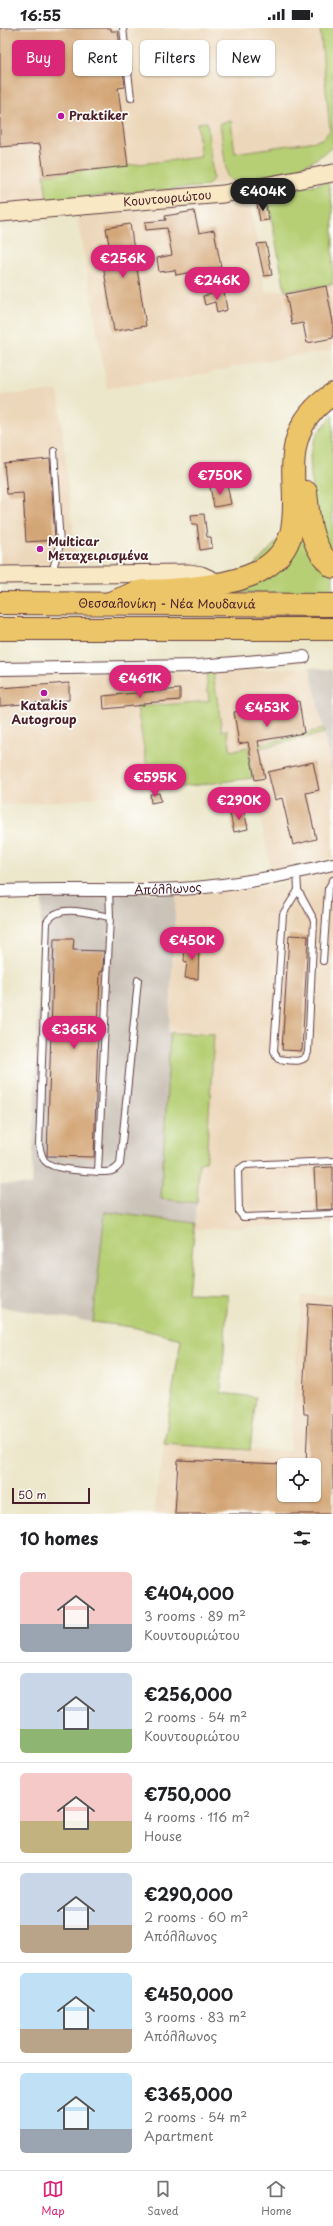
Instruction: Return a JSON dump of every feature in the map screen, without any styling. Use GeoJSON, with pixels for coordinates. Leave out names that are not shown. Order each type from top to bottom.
{"type":"FeatureCollection","features":[{"type":"Feature","properties":{"kind":"highway"},"geometry":{"type":"LineString","coordinates":[[110,603],[139,592],[168,590],[239,579],[263,569],[282,551],[288,543],[294,520],[296,504],[292,469],[295,445],[301,429],[309,416],[333,394]]}},
{"type":"Feature","properties":{"kind":"highway"},"geometry":{"type":"LineString","coordinates":[[333,409],[320,423],[312,435],[307,448],[305,464],[312,537],[322,556],[333,567]]}},
{"type":"Feature","properties":{"kind":"highway","name":"Θεσσαλονίκη - Νέα Μουδανιά"},"geometry":{"type":"LineString","coordinates":[[0,603],[333,605]]}},
{"type":"Feature","properties":{"kind":"highway","name":"Θεσσαλονίκη - Νέα Μουδανιά"},"geometry":{"type":"LineString","coordinates":[[0,629],[333,629]]}},
{"type":"Feature","properties":{"kind":"street","name":"Κουντουριώτου"},"geometry":{"type":"LineString","coordinates":[[0,213],[223,194],[330,170]]}},
{"type":"Feature","properties":{"kind":"street"},"geometry":{"type":"LineString","coordinates":[[0,575],[114,575],[189,573],[201,575],[219,583]]}},
{"type":"Feature","properties":{"kind":"street"},"geometry":{"type":"LineString","coordinates":[[0,669],[198,666],[304,657]]}},
{"type":"Feature","properties":{"kind":"street","name":"Απόλλωνος"},"geometry":{"type":"LineString","coordinates":[[0,891],[179,889],[225,885],[333,864]]}},
{"type":"Feature","properties":{"kind":"lane"},"geometry":{"type":"LineString","coordinates":[[123,28],[131,98]]}},
{"type":"Feature","properties":{"kind":"lane"},"geometry":{"type":"LineString","coordinates":[[54,451],[60,545],[54,565],[56,574]]}},
{"type":"Feature","properties":{"kind":"lane"},"geometry":{"type":"LineString","coordinates":[[297,871],[298,890],[314,920],[308,1052],[307,1057],[303,1060],[278,1059],[274,1051],[283,914],[298,890]]}},
{"type":"Feature","properties":{"kind":"lane"},"geometry":{"type":"LineString","coordinates":[[323,961],[328,889],[333,880]]}},
{"type":"Feature","properties":{"kind":"lane"},"geometry":{"type":"LineString","coordinates":[[98,1172],[110,917],[109,889]]}},
{"type":"Feature","properties":{"kind":"lane"},"geometry":{"type":"LineString","coordinates":[[110,917],[62,910],[51,916],[46,931],[40,1145],[42,1156],[46,1162],[53,1166],[98,1172],[111,1172],[116,1170],[120,1164],[138,980]]}},
{"type":"Feature","properties":{"kind":"lane"},"geometry":{"type":"LineString","coordinates":[[333,1161],[242,1165],[238,1170],[238,1174],[239,1212],[243,1217],[333,1214]]}},
{"type":"Feature","properties":{"kind":"shaded area"},"geometry":{"type":"Polygon","coordinates":[[[0,28],[333,28],[333,146],[326,153],[296,170],[264,180],[0,205],[0,28]]]}},
{"type":"Feature","properties":{"kind":"shaded area"},"geometry":{"type":"Polygon","coordinates":[[[249,197],[265,292],[333,284],[333,350],[247,364],[192,377],[107,388],[77,216],[142,211],[249,197]]]}},
{"type":"Feature","properties":{"kind":"shaded area"},"geometry":{"type":"Polygon","coordinates":[[[58,391],[77,565],[0,565],[0,395],[58,391]]]}},
{"type":"Feature","properties":{"kind":"shaded area"},"geometry":{"type":"Polygon","coordinates":[[[310,667],[323,729],[231,751],[227,731],[222,731],[213,672],[310,667]]]}},
{"type":"Feature","properties":{"kind":"shaded area"},"geometry":{"type":"Polygon","coordinates":[[[310,667],[333,670],[333,774],[323,729],[310,667]]]}},
{"type":"Feature","properties":{"kind":"shaded area"},"geometry":{"type":"Polygon","coordinates":[[[0,674],[206,674],[209,701],[137,707],[151,791],[83,799],[0,806],[0,674]]]}},
{"type":"Feature","properties":{"kind":"shaded area"},"geometry":{"type":"Polygon","coordinates":[[[324,733],[333,774],[333,858],[271,872],[248,751],[324,733]]]}},
{"type":"Feature","properties":{"kind":"shaded area"},"geometry":{"type":"Polygon","coordinates":[[[333,869],[333,1224],[195,1229],[199,1162],[206,1162],[213,1034],[170,1033],[176,893],[222,892],[275,885],[333,869]]]}},
{"type":"Feature","properties":{"kind":"shaded area"},"geometry":{"type":"Polygon","coordinates":[[[42,893],[176,893],[161,1199],[197,1203],[195,1223],[105,1212],[93,1322],[0,1307],[0,1184],[32,1185],[42,893]]]}},
{"type":"Feature","properties":{"kind":"shaded area"},"geometry":{"type":"Polygon","coordinates":[[[302,1295],[333,1295],[333,1514],[154,1514],[164,1444],[289,1451],[302,1295]]]}},
{"type":"Feature","properties":{"kind":"green space"},"geometry":{"type":"Polygon","coordinates":[[[320,28],[333,28],[333,146],[323,155],[300,168],[275,176],[236,183],[227,177],[220,123],[231,121],[235,153],[316,141],[324,138],[330,130],[320,28]]]}},
{"type":"Feature","properties":{"kind":"green space"},"geometry":{"type":"Polygon","coordinates":[[[207,122],[213,179],[207,186],[47,201],[44,175],[201,157],[197,123],[207,122]]]}},
{"type":"Feature","properties":{"kind":"green space"},"geometry":{"type":"Polygon","coordinates":[[[328,182],[333,209],[333,284],[285,291],[267,194],[328,182]]]}},
{"type":"Feature","properties":{"kind":"green space"},"geometry":{"type":"Polygon","coordinates":[[[333,415],[333,558],[313,513],[310,454],[317,434],[333,415]]]}},
{"type":"Feature","properties":{"kind":"green space"},"geometry":{"type":"Polygon","coordinates":[[[299,517],[333,572],[333,593],[195,592],[238,584],[299,517]]]}},
{"type":"Feature","properties":{"kind":"green space"},"geometry":{"type":"Polygon","coordinates":[[[213,672],[222,731],[227,730],[231,751],[323,729],[324,733],[248,751],[253,778],[151,791],[137,707],[209,701],[206,674],[213,672]]]}},
{"type":"Feature","properties":{"kind":"green space"},"geometry":{"type":"Polygon","coordinates":[[[170,1033],[214,1034],[206,1162],[199,1163],[197,1203],[161,1199],[170,1033]]]}},
{"type":"Feature","properties":{"kind":"green space"},"geometry":{"type":"Polygon","coordinates":[[[105,1212],[195,1223],[188,1293],[228,1294],[221,1393],[256,1397],[250,1450],[164,1444],[181,1339],[132,1327],[93,1322],[105,1212]]]}},
{"type":"Feature","properties":{"kind":"building","name":"Praktiker"},"geometry":{"type":"Polygon","coordinates":[[[0,28],[111,28],[111,31],[118,31],[119,40],[73,40],[73,76],[124,76],[125,87],[118,88],[128,166],[44,175],[40,144],[0,147],[0,28]]]}},
{"type":"Feature","properties":{"kind":"building"},"geometry":{"type":"Polygon","coordinates":[[[265,202],[269,220],[260,221],[257,204],[265,202]]]}},
{"type":"Feature","properties":{"kind":"building"},"geometry":{"type":"Polygon","coordinates":[[[194,211],[199,233],[214,230],[221,267],[176,275],[175,270],[159,272],[157,258],[172,255],[167,228],[146,230],[145,222],[166,220],[165,216],[194,211]]]}},
{"type":"Feature","properties":{"kind":"building"},"geometry":{"type":"Polygon","coordinates":[[[130,224],[146,326],[114,331],[100,246],[109,245],[106,228],[130,224]]]}},
{"type":"Feature","properties":{"kind":"building"},"geometry":{"type":"Polygon","coordinates":[[[266,243],[272,275],[264,276],[257,244],[266,243]]]}},
{"type":"Feature","properties":{"kind":"building"},"geometry":{"type":"Polygon","coordinates":[[[326,286],[333,322],[333,338],[307,343],[303,323],[292,325],[286,294],[326,286]]]}},
{"type":"Feature","properties":{"kind":"building"},"geometry":{"type":"Polygon","coordinates":[[[224,291],[227,310],[217,313],[215,302],[205,305],[203,296],[224,291]]]}},
{"type":"Feature","properties":{"kind":"building"},"geometry":{"type":"Polygon","coordinates":[[[50,459],[55,540],[26,542],[23,493],[7,494],[4,463],[50,459]]]}},
{"type":"Feature","properties":{"kind":"building"},"geometry":{"type":"Polygon","coordinates":[[[227,484],[231,504],[214,507],[210,487],[227,484]]]}},
{"type":"Feature","properties":{"kind":"building"},"geometry":{"type":"Polygon","coordinates":[[[204,514],[207,537],[211,537],[212,548],[200,550],[197,524],[192,524],[191,515],[204,514]]]}},
{"type":"Feature","properties":{"kind":"building","name":"Katakis Autogroup"},"geometry":{"type":"Polygon","coordinates":[[[69,683],[69,700],[0,706],[0,688],[69,683]]]}},
{"type":"Feature","properties":{"kind":"building"},"geometry":{"type":"Polygon","coordinates":[[[180,689],[180,700],[144,703],[144,705],[104,709],[103,696],[180,689]]]}},
{"type":"Feature","properties":{"kind":"building"},"geometry":{"type":"Polygon","coordinates":[[[299,701],[304,733],[258,741],[265,778],[255,780],[248,742],[239,744],[234,712],[299,701]]]}},
{"type":"Feature","properties":{"kind":"building"},"geometry":{"type":"Polygon","coordinates":[[[313,762],[319,790],[306,793],[316,839],[293,845],[282,798],[275,800],[268,772],[313,762]]]}},
{"type":"Feature","properties":{"kind":"building"},"geometry":{"type":"Polygon","coordinates":[[[159,793],[161,801],[151,803],[150,794],[159,793]]]}},
{"type":"Feature","properties":{"kind":"building"},"geometry":{"type":"Polygon","coordinates":[[[244,810],[248,829],[234,832],[230,813],[244,810]]]}},
{"type":"Feature","properties":{"kind":"building"},"geometry":{"type":"Polygon","coordinates":[[[289,935],[308,936],[302,1051],[282,1050],[289,935]]]}},
{"type":"Feature","properties":{"kind":"building"},"geometry":{"type":"Polygon","coordinates":[[[54,939],[74,939],[73,950],[104,951],[103,971],[100,972],[94,1157],[47,1156],[54,939]]]}},
{"type":"Feature","properties":{"kind":"building"},"geometry":{"type":"Polygon","coordinates":[[[185,945],[199,946],[198,979],[185,978],[187,962],[184,961],[185,945]]]}},
{"type":"Feature","properties":{"kind":"building"},"geometry":{"type":"Polygon","coordinates":[[[333,1167],[333,1209],[316,1210],[314,1168],[333,1167]]]}},
{"type":"Feature","properties":{"kind":"building"},"geometry":{"type":"Polygon","coordinates":[[[308,1304],[333,1306],[333,1514],[175,1514],[178,1460],[277,1464],[277,1502],[321,1502],[321,1458],[306,1458],[308,1414],[304,1414],[303,1396],[308,1304]]]}},
{"type":"Feature","properties":{"kind":"place","name":"Praktiker"},"geometry":{"type":"Point","coordinates":[61,116]}},
{"type":"Feature","properties":{"kind":"place","name":"Multicar Μεταχειρισμένα"},"geometry":{"type":"Point","coordinates":[40,549]}},
{"type":"Feature","properties":{"kind":"place","name":"Katakis Autogroup"},"geometry":{"type":"Point","coordinates":[44,693]}}]}
